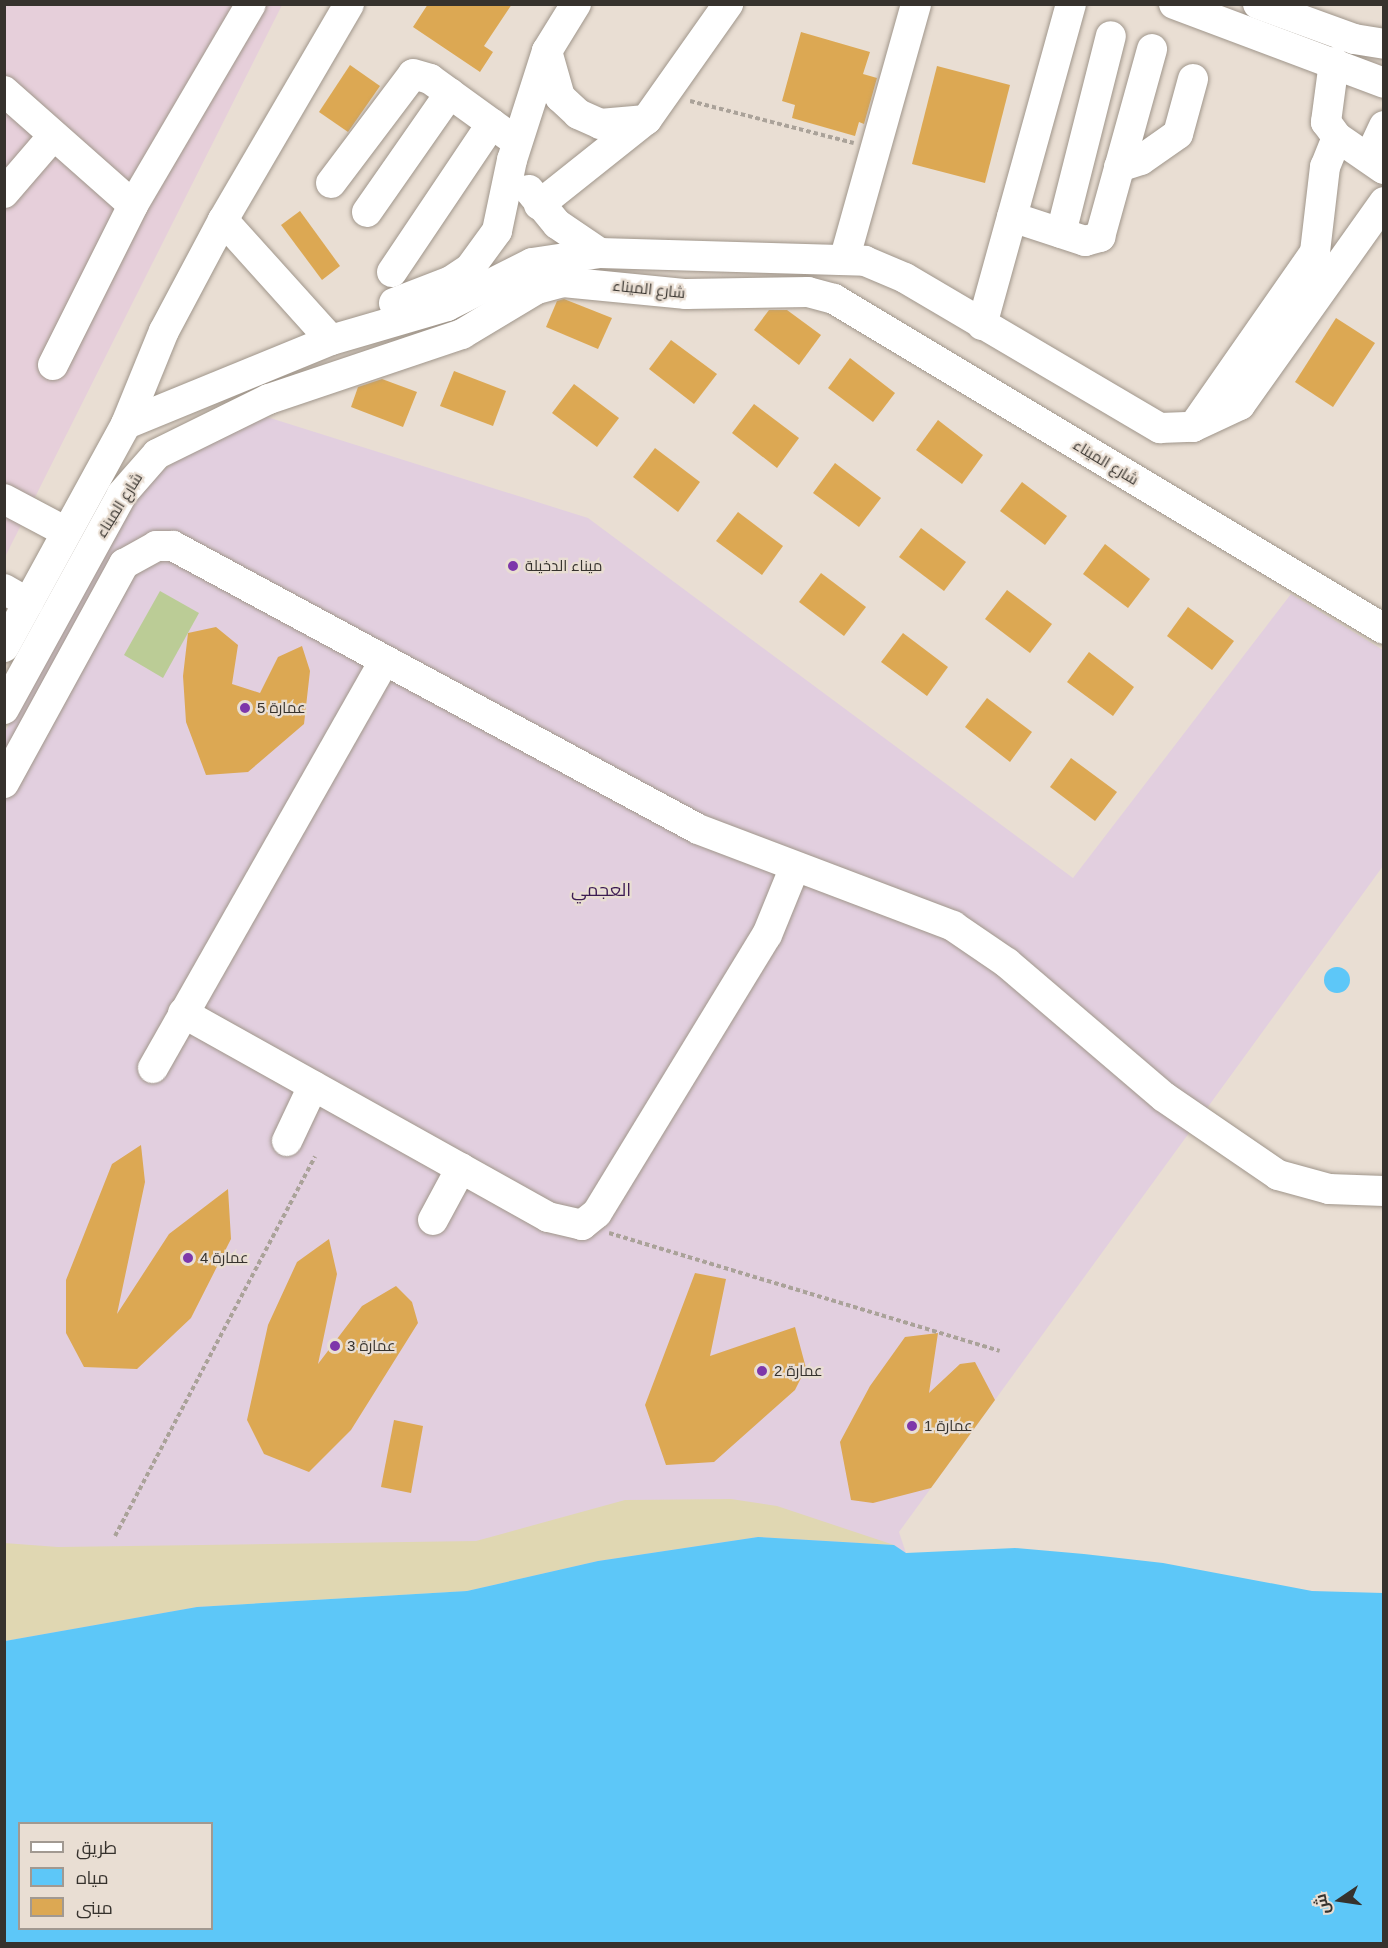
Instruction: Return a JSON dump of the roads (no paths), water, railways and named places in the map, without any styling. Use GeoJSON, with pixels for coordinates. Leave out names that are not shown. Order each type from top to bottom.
{"type":"FeatureCollection","features":[{"type":"Feature","properties":{"kind":"street"},"geometry":{"type":"LineString","coordinates":[[53,365],[133,205],[251,4]]}},
{"type":"Feature","properties":{"kind":"street"},"geometry":{"type":"LineString","coordinates":[[4,647],[16,596],[66,532],[126,424],[164,331],[223,220],[349,4]]}},
{"type":"Feature","properties":{"kind":"street"},"geometry":{"type":"LineString","coordinates":[[126,424],[430,290],[470,268],[497,231],[514,151],[547,51],[576,4]]}},
{"type":"Feature","properties":{"kind":"street"},"geometry":{"type":"LineString","coordinates":[[845,257],[916,4]]}},
{"type":"Feature","properties":{"kind":"street"},"geometry":{"type":"LineString","coordinates":[[982,325],[1071,4]]}},
{"type":"Feature","properties":{"kind":"street"},"geometry":{"type":"LineString","coordinates":[[1174,4],[1383,82]]}},
{"type":"Feature","properties":{"kind":"street"},"geometry":{"type":"LineString","coordinates":[[1258,4],[1354,39],[1383,44]]}},
{"type":"Feature","properties":{"kind":"street"},"geometry":{"type":"LineString","coordinates":[[539,205],[647,119],[726,8]]}},
{"type":"Feature","properties":{"kind":"street"},"geometry":{"type":"LineString","coordinates":[[1061,233],[1111,36]]}},
{"type":"Feature","properties":{"kind":"street"},"geometry":{"type":"LineString","coordinates":[[1012,217],[1091,242],[1100,237],[1152,49]]}},
{"type":"Feature","properties":{"kind":"street"},"geometry":{"type":"LineString","coordinates":[[547,51],[560,97],[578,114],[616,125],[647,119]]}},
{"type":"Feature","properties":{"kind":"street"},"geometry":{"type":"LineString","coordinates":[[1334,62],[1325,112],[1337,137],[1383,169]]}},
{"type":"Feature","properties":{"kind":"street"},"geometry":{"type":"LineString","coordinates":[[331,183],[405,78],[422,74],[492,123],[514,151],[539,205],[600,253]]}},
{"type":"Feature","properties":{"kind":"street"},"geometry":{"type":"LineString","coordinates":[[1119,167],[1141,160],[1178,134],[1193,79]]}},
{"type":"Feature","properties":{"kind":"street"},"geometry":{"type":"LineString","coordinates":[[4,90],[133,205]]}},
{"type":"Feature","properties":{"kind":"street"},"geometry":{"type":"LineString","coordinates":[[367,212],[450,93]]}},
{"type":"Feature","properties":{"kind":"street"},"geometry":{"type":"LineString","coordinates":[[392,272],[492,123]]}},
{"type":"Feature","properties":{"kind":"street"},"geometry":{"type":"LineString","coordinates":[[1383,126],[1373,150],[1383,169]]}},
{"type":"Feature","properties":{"kind":"street"},"geometry":{"type":"LineString","coordinates":[[4,193],[53,136]]}},
{"type":"Feature","properties":{"kind":"street"},"geometry":{"type":"LineString","coordinates":[[1327,260],[1325,167],[1337,137]]}},
{"type":"Feature","properties":{"kind":"street"},"geometry":{"type":"LineString","coordinates":[[326,334],[447,306],[532,263],[600,253],[845,257],[886,268],[1160,428],[1193,427],[1327,260],[1383,202]]}},
{"type":"Feature","properties":{"kind":"street"},"geometry":{"type":"LineString","coordinates":[[223,220],[326,334]]}},
{"type":"Feature","properties":{"kind":"street","name":"شارع الميناء"},"geometry":{"type":"LineString","coordinates":[[4,709],[122,494],[157,454],[269,399],[462,333],[537,289],[563,282],[686,294],[808,292],[834,299],[1383,629]]}},
{"type":"Feature","properties":{"kind":"street"},"geometry":{"type":"LineString","coordinates":[[4,499],[66,532]]}},
{"type":"Feature","properties":{"kind":"street"},"geometry":{"type":"LineString","coordinates":[[4,783],[124,564],[156,546],[174,546],[698,829],[794,869],[922,912],[975,939],[1200,1123],[1255,1161],[1300,1184],[1383,1191]]}},
{"type":"Feature","properties":{"kind":"street"},"geometry":{"type":"LineString","coordinates":[[153,1068],[384,661]]}},
{"type":"Feature","properties":{"kind":"street"},"geometry":{"type":"LineString","coordinates":[[183,1013],[548,1217],[582,1225],[597,1213],[767,935],[794,869]]}},
{"type":"Feature","properties":{"kind":"street"},"geometry":{"type":"LineString","coordinates":[[287,1141],[313,1086]]}},
{"type":"Feature","properties":{"kind":"street"},"geometry":{"type":"LineString","coordinates":[[433,1220],[461,1168]]}},
{"type":"Feature","properties":{"kind":"water"},"geometry":{"type":"Polygon","coordinates":[[[1337,967],[1346,971],[1350,980],[1346,989],[1337,993],[1328,989],[1324,980],[1328,971],[1337,967]]]}},
{"type":"Feature","properties":{"kind":"water"},"geometry":{"type":"Polygon","coordinates":[[[758,1537],[894,1545],[906,1553],[1015,1548],[1084,1554],[1163,1563],[1312,1591],[1383,1593],[1383,1943],[5,1943],[5,1641],[197,1607],[467,1591],[598,1561],[758,1537]]]}},
{"type":"Feature","properties":{"kind":"place","name":"ميناء الدخيلة"},"geometry":{"type":"Point","coordinates":[513,566]}},
{"type":"Feature","properties":{"kind":"place","name":"عمارة 5"},"geometry":{"type":"Point","coordinates":[245,708]}},
{"type":"Feature","properties":{"kind":"place","name":"عمارة 4"},"geometry":{"type":"Point","coordinates":[188,1258]}},
{"type":"Feature","properties":{"kind":"place","name":"عمارة 3"},"geometry":{"type":"Point","coordinates":[335,1346]}},
{"type":"Feature","properties":{"kind":"place","name":"عمارة 2"},"geometry":{"type":"Point","coordinates":[762,1371]}},
{"type":"Feature","properties":{"kind":"place","name":"عمارة 1"},"geometry":{"type":"Point","coordinates":[912,1426]}},
{"type":"Feature","properties":{"kind":"district","name":"العجمي"},"geometry":{"type":"Point","coordinates":[601,890]}}]}
